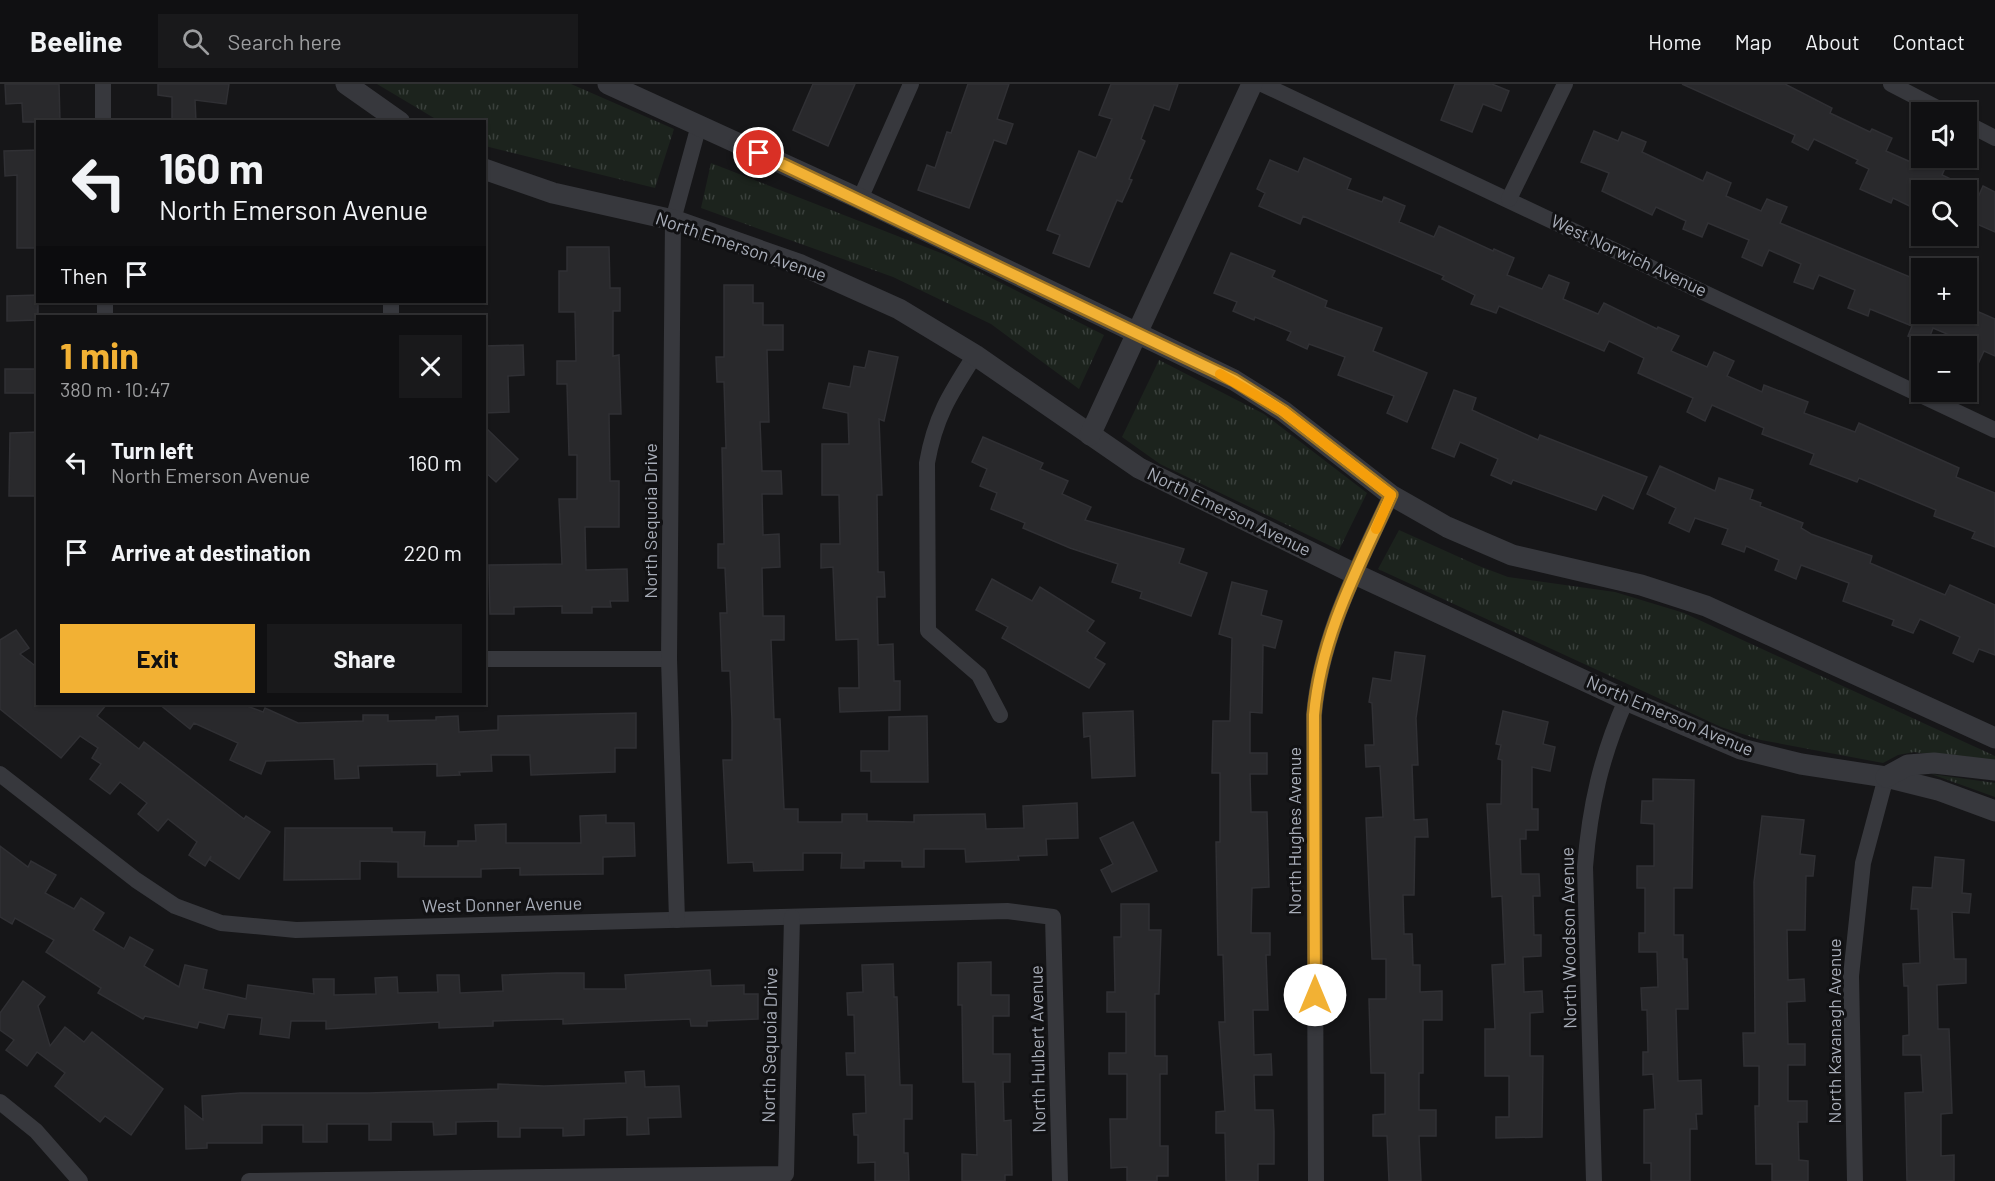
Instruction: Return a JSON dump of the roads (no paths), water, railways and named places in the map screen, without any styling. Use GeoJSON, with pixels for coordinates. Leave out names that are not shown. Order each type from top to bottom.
{"type":"FeatureCollection","features":[{"type":"Feature","properties":{"kind":"street"},"geometry":{"type":"LineString","coordinates":[[103,84],[103,120]]}},
{"type":"Feature","properties":{"kind":"street"},"geometry":{"type":"LineString","coordinates":[[346,84],[397,120]]}},
{"type":"Feature","properties":{"kind":"street"},"geometry":{"type":"LineString","coordinates":[[608,84],[860,199],[1234,380],[1283,411],[1391,495],[1447,527],[1512,555],[1641,585],[1706,606],[1995,738]]}},
{"type":"Feature","properties":{"kind":"street"},"geometry":{"type":"LineString","coordinates":[[860,199],[911,84]]}},
{"type":"Feature","properties":{"kind":"street"},"geometry":{"type":"LineString","coordinates":[[1090,435],[1252,84]]}},
{"type":"Feature","properties":{"kind":"street","name":"West Norwich Avenue"},"geometry":{"type":"LineString","coordinates":[[1262,84],[1995,430]]}},
{"type":"Feature","properties":{"kind":"street"},"geometry":{"type":"LineString","coordinates":[[1509,200],[1565,84]]}},
{"type":"Feature","properties":{"kind":"street"},"geometry":{"type":"LineString","coordinates":[[1891,84],[1926,102]]}},
{"type":"Feature","properties":{"kind":"street","name":"North Sequoia Drive"},"geometry":{"type":"LineString","coordinates":[[677,921],[669,659],[673,220],[699,125]]}},
{"type":"Feature","properties":{"kind":"street"},"geometry":{"type":"LineString","coordinates":[[1977,129],[1995,138]]}},
{"type":"Feature","properties":{"kind":"street","name":"North Emerson Avenue"},"geometry":{"type":"LineString","coordinates":[[486,170],[553,193],[673,220],[801,265],[899,309],[975,355],[1139,468],[1355,574],[1626,700],[1741,749],[1801,764],[1886,777],[1938,790],[1995,811]]}},
{"type":"Feature","properties":{"kind":"street"},"geometry":{"type":"LineString","coordinates":[[975,355],[944,403],[931,436],[927,464],[928,631],[979,675],[1000,715]]}},
{"type":"Feature","properties":{"kind":"street","name":"North Hughes Avenue"},"geometry":{"type":"LineString","coordinates":[[1316,1181],[1314,715],[1317,680],[1328,639],[1391,495]]}},
{"type":"Feature","properties":{"kind":"street"},"geometry":{"type":"LineString","coordinates":[[486,659],[669,659]]}},
{"type":"Feature","properties":{"kind":"street","name":"North Woodson Avenue"},"geometry":{"type":"LineString","coordinates":[[1593,1181],[1586,867],[1589,818],[1598,772],[1626,700]]}},
{"type":"Feature","properties":{"kind":"street"},"geometry":{"type":"LineString","coordinates":[[1886,777],[1908,765],[1934,763],[1995,770]]}},
{"type":"Feature","properties":{"kind":"street","name":"West Donner Avenue"},"geometry":{"type":"LineString","coordinates":[[0,774],[155,894],[175,906],[221,923],[296,930],[1006,911],[1053,917]]}},
{"type":"Feature","properties":{"kind":"street","name":"North Kavanagh Avenue"},"geometry":{"type":"LineString","coordinates":[[1855,1181],[1851,976],[1855,916],[1863,864],[1886,777]]}},
{"type":"Feature","properties":{"kind":"street","name":"North Sequoia Drive"},"geometry":{"type":"LineString","coordinates":[[249,1181],[786,1174],[792,917]]}},
{"type":"Feature","properties":{"kind":"street","name":"North Hulbert Avenue"},"geometry":{"type":"LineString","coordinates":[[1053,917],[1060,1181]]}},
{"type":"Feature","properties":{"kind":"street"},"geometry":{"type":"LineString","coordinates":[[0,1102],[36,1131],[80,1181]]}}]}
